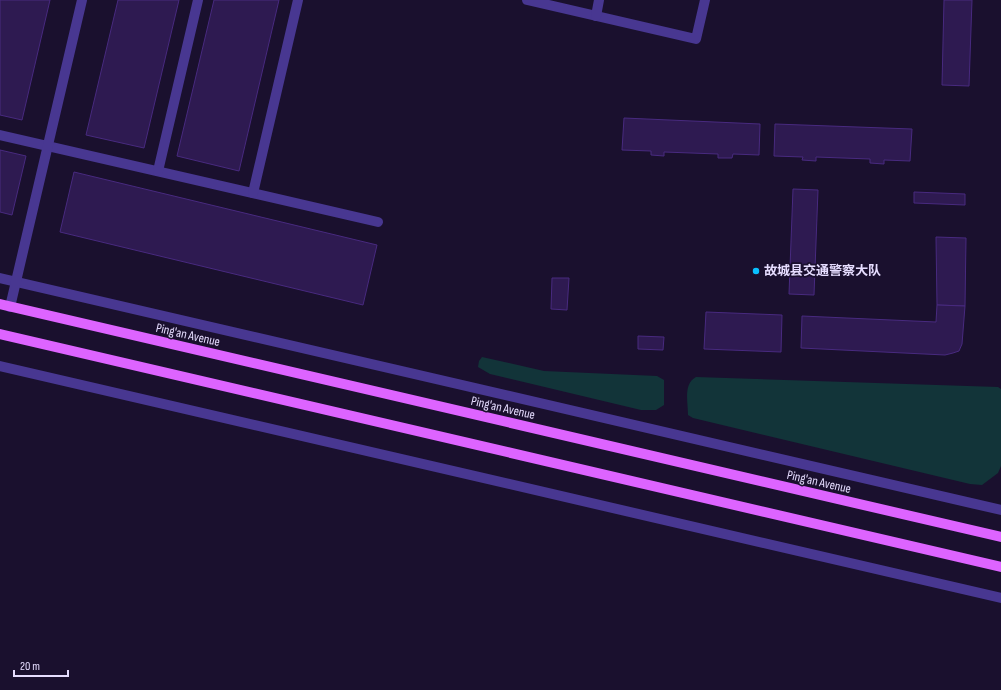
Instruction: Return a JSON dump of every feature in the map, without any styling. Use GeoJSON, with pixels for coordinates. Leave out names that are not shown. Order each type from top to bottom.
{"type":"FeatureCollection","features":[{"type":"Feature","properties":{"kind":"main road","name":"Ping'an Avenue"},"geometry":{"type":"LineString","coordinates":[[5,305],[1001,537]]}},
{"type":"Feature","properties":{"kind":"main road"},"geometry":{"type":"LineString","coordinates":[[0,334],[1001,567]]}},
{"type":"Feature","properties":{"kind":"street"},"geometry":{"type":"LineString","coordinates":[[5,305],[16,281],[82,0]]}},
{"type":"Feature","properties":{"kind":"street"},"geometry":{"type":"LineString","coordinates":[[158,172],[198,0]]}},
{"type":"Feature","properties":{"kind":"street"},"geometry":{"type":"LineString","coordinates":[[253,193],[298,0]]}},
{"type":"Feature","properties":{"kind":"street"},"geometry":{"type":"LineString","coordinates":[[527,0],[696,39],[705,0]]}},
{"type":"Feature","properties":{"kind":"street"},"geometry":{"type":"LineString","coordinates":[[596,16],[599,0]]}},
{"type":"Feature","properties":{"kind":"street"},"geometry":{"type":"LineString","coordinates":[[0,135],[378,222]]}},
{"type":"Feature","properties":{"kind":"street"},"geometry":{"type":"LineString","coordinates":[[0,278],[1001,510]]}},
{"type":"Feature","properties":{"kind":"street"},"geometry":{"type":"LineString","coordinates":[[0,366],[1001,598]]}},
{"type":"Feature","properties":{"kind":"green space"},"geometry":{"type":"Polygon","coordinates":[[[482,357],[544,371],[657,376],[664,380],[664,405],[656,410],[641,410],[490,374],[478,367],[479,361],[482,357]]]}},
{"type":"Feature","properties":{"kind":"green space"},"geometry":{"type":"Polygon","coordinates":[[[696,377],[998,387],[1001,389],[1001,466],[998,473],[982,485],[970,484],[693,418],[688,415],[687,394],[689,384],[696,377]]]}},
{"type":"Feature","properties":{"kind":"building"},"geometry":{"type":"Polygon","coordinates":[[[0,0],[50,0],[22,120],[0,115],[0,0]]]}},
{"type":"Feature","properties":{"kind":"building"},"geometry":{"type":"Polygon","coordinates":[[[118,0],[179,0],[144,148],[86,135],[118,0]]]}},
{"type":"Feature","properties":{"kind":"building"},"geometry":{"type":"Polygon","coordinates":[[[214,0],[279,0],[239,171],[177,156],[214,0]]]}},
{"type":"Feature","properties":{"kind":"building"},"geometry":{"type":"Polygon","coordinates":[[[944,0],[972,0],[969,86],[942,85],[944,0]]]}},
{"type":"Feature","properties":{"kind":"building"},"geometry":{"type":"Polygon","coordinates":[[[624,118],[760,124],[759,155],[733,154],[732,158],[718,158],[718,154],[664,152],[664,156],[651,155],[651,151],[622,150],[624,118]]]}},
{"type":"Feature","properties":{"kind":"building"},"geometry":{"type":"Polygon","coordinates":[[[775,124],[912,129],[910,161],[884,160],[884,164],[870,163],[870,159],[816,157],[816,161],[802,160],[803,157],[774,156],[775,124]]]}},
{"type":"Feature","properties":{"kind":"building"},"geometry":{"type":"Polygon","coordinates":[[[0,150],[26,156],[12,215],[0,212],[0,150]]]}},
{"type":"Feature","properties":{"kind":"building"},"geometry":{"type":"Polygon","coordinates":[[[74,172],[377,245],[363,305],[60,232],[74,172]]]}},
{"type":"Feature","properties":{"kind":"building"},"geometry":{"type":"Polygon","coordinates":[[[793,189],[818,190],[814,295],[789,294],[793,189]]]}},
{"type":"Feature","properties":{"kind":"building"},"geometry":{"type":"Polygon","coordinates":[[[914,192],[965,194],[965,205],[914,203],[914,192]]]}},
{"type":"Feature","properties":{"kind":"building"},"geometry":{"type":"Polygon","coordinates":[[[936,237],[966,238],[965,306],[937,305],[936,237]]]}},
{"type":"Feature","properties":{"kind":"building"},"geometry":{"type":"Polygon","coordinates":[[[552,278],[569,278],[567,310],[551,309],[552,278]]]}},
{"type":"Feature","properties":{"kind":"building"},"geometry":{"type":"Polygon","coordinates":[[[937,305],[965,306],[962,344],[959,351],[945,355],[801,348],[802,316],[936,322],[937,305]]]}},
{"type":"Feature","properties":{"kind":"building"},"geometry":{"type":"Polygon","coordinates":[[[706,312],[782,315],[781,352],[704,349],[706,312]]]}},
{"type":"Feature","properties":{"kind":"building"},"geometry":{"type":"Polygon","coordinates":[[[638,336],[664,337],[663,350],[638,349],[638,336]]]}},
{"type":"Feature","properties":{"kind":"place","name":"故城县交通警察大队"},"geometry":{"type":"Point","coordinates":[756,271]}}]}
